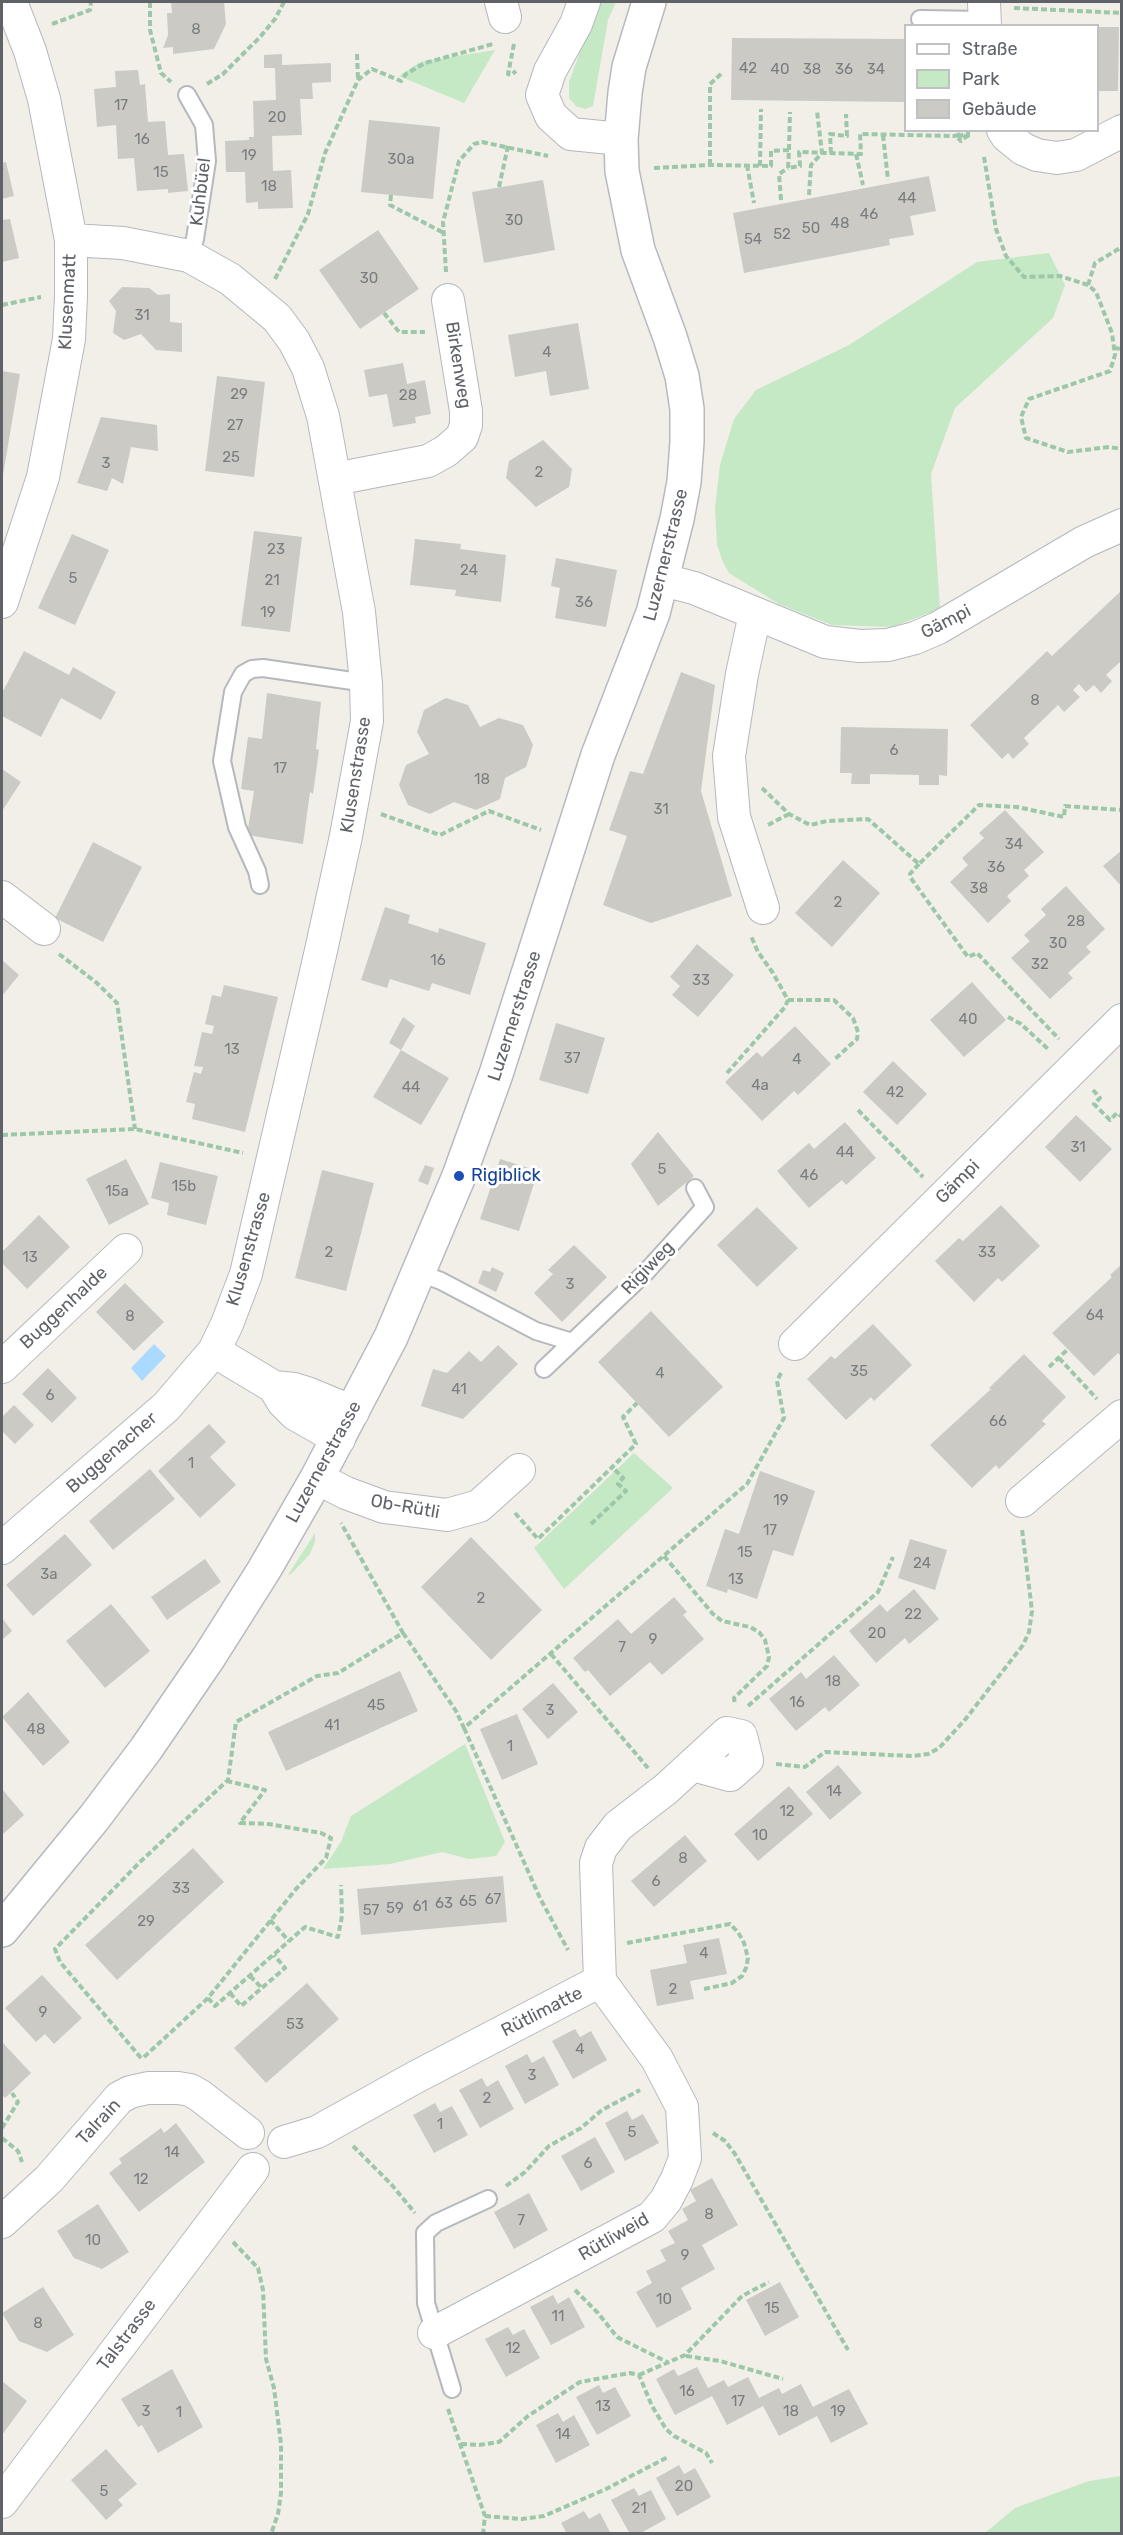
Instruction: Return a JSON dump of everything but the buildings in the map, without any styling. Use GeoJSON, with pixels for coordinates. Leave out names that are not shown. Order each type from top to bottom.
{"type":"FeatureCollection","features":[{"type":"Feature","properties":{"kind":"main road","name":"Luzernerstrasse"},"geometry":{"type":"LineString","coordinates":[[2,1930],[94,1818],[146,1749],[246,1599],[346,1426],[420,1273],[459,1176],[496,1074],[598,755],[638,656],[663,580],[684,482],[687,409],[682,376],[631,225],[622,171],[621,139],[629,67],[649,2]]}},
{"type":"Feature","properties":{"kind":"street","name":"Klusenmatt"},"geometry":{"type":"LineString","coordinates":[[2,603],[43,477],[52,434],[69,339],[71,240],[45,99],[11,2]]}},
{"type":"Feature","properties":{"kind":"street"},"geometry":{"type":"LineString","coordinates":[[584,2],[576,24],[550,71],[542,95],[551,116],[571,134],[621,139]]}},
{"type":"Feature","properties":{"kind":"street"},"geometry":{"type":"LineString","coordinates":[[987,141],[1007,136],[1037,155],[1056,158],[1076,155],[1122,131]]}},
{"type":"Feature","properties":{"kind":"street","name":"Klusenstrasse"},"geometry":{"type":"LineString","coordinates":[[71,240],[123,243],[189,256],[230,279],[277,318],[294,341],[308,368],[323,416],[356,588],[366,683],[367,721],[346,836],[246,1274],[227,1324],[214,1350]]}},
{"type":"Feature","properties":{"kind":"street","name":"Birkenweg"},"geometry":{"type":"LineString","coordinates":[[335,479],[428,461],[446,451],[462,437],[466,425],[466,411],[450,313]]}},
{"type":"Feature","properties":{"kind":"street","name":"Gämpi"},"geometry":{"type":"LineString","coordinates":[[663,580],[694,588],[825,642],[860,646],[888,645],[903,642],[938,628],[1084,542],[1122,525]]}},
{"type":"Feature","properties":{"kind":"street"},"geometry":{"type":"LineString","coordinates":[[755,614],[742,674],[729,754],[734,817],[763,908]]}},
{"type":"Feature","properties":{"kind":"street"},"geometry":{"type":"LineString","coordinates":[[2,897],[44,929]]}},
{"type":"Feature","properties":{"kind":"street","name":"Gämpi"},"geometry":{"type":"LineString","coordinates":[[795,1344],[954,1186],[1067,1063],[1122,1020]]}},
{"type":"Feature","properties":{"kind":"street","name":"Buggenhalde"},"geometry":{"type":"LineString","coordinates":[[2,1367],[126,1250]]}},
{"type":"Feature","properties":{"kind":"street"},"geometry":{"type":"LineString","coordinates":[[214,1350],[274,1387],[283,1402],[295,1414],[346,1426]]}},
{"type":"Feature","properties":{"kind":"street","name":"Buggenacher"},"geometry":{"type":"LineString","coordinates":[[2,1548],[166,1407],[214,1350]]}},
{"type":"Feature","properties":{"kind":"street"},"geometry":{"type":"LineString","coordinates":[[1022,1501],[1119,1419]]}},
{"type":"Feature","properties":{"kind":"street","name":"Ob-Rütli"},"geometry":{"type":"LineString","coordinates":[[317,1478],[346,1493],[384,1507],[447,1515],[479,1506],[519,1470]]}},
{"type":"Feature","properties":{"kind":"street"},"geometry":{"type":"LineString","coordinates":[[693,1765],[730,1775],[747,1760],[741,1736],[732,1725]]}},
{"type":"Feature","properties":{"kind":"street","name":"Rütlimatte"},"geometry":{"type":"LineString","coordinates":[[284,2142],[317,2132],[414,2078],[600,1981],[596,1863],[601,1848],[618,1826],[666,1789],[732,1725]]}},
{"type":"Feature","properties":{"kind":"street","name":"Rütliweid"},"geometry":{"type":"LineString","coordinates":[[434,2333],[652,2217],[666,2200],[685,2158],[682,2107],[657,2060],[600,1981]]}},
{"type":"Feature","properties":{"kind":"street","name":"Talrain"},"geometry":{"type":"LineString","coordinates":[[2,2223],[49,2179],[119,2098],[130,2092],[148,2088],[190,2090],[200,2095],[248,2133]]}},
{"type":"Feature","properties":{"kind":"street"},"geometry":{"type":"LineString","coordinates":[[261,2128],[275,2131],[284,2142],[284,2157],[274,2168],[267,2171],[253,2169],[243,2157],[241,2148],[248,2133],[261,2128]]}},
{"type":"Feature","properties":{"kind":"street","name":"Talstrasse"},"geometry":{"type":"LineString","coordinates":[[2,2502],[253,2169]]}},
{"type":"Feature","properties":{"kind":"lane"},"geometry":{"type":"LineString","coordinates":[[920,19],[990,14]]}},
{"type":"Feature","properties":{"kind":"lane","name":"Kuhbüel"},"geometry":{"type":"LineString","coordinates":[[187,95],[204,125],[207,161],[195,239],[189,256]]}},
{"type":"Feature","properties":{"kind":"lane"},"geometry":{"type":"LineString","coordinates":[[260,885],[257,871],[237,827],[222,761],[233,692],[243,674],[252,669],[263,668],[366,683]]}},
{"type":"Feature","properties":{"kind":"lane","name":"Rigiweg"},"geometry":{"type":"LineString","coordinates":[[544,1369],[646,1272],[705,1207],[695,1188]]}},
{"type":"Feature","properties":{"kind":"lane"},"geometry":{"type":"LineString","coordinates":[[420,1273],[441,1281],[536,1331],[572,1342]]}},
{"type":"Feature","properties":{"kind":"lane"},"geometry":{"type":"LineString","coordinates":[[452,2389],[426,2303],[424,2233],[436,2223],[488,2199]]}},
{"type":"Feature","properties":{"kind":"path"},"geometry":{"type":"LineString","coordinates":[[48,26],[90,10],[91,2]]}},
{"type":"Feature","properties":{"kind":"path"},"geometry":{"type":"LineString","coordinates":[[150,2],[150,30],[161,73],[187,95],[223,74],[275,20],[284,2]]}},
{"type":"Feature","properties":{"kind":"path"},"geometry":{"type":"LineString","coordinates":[[990,14],[1122,13]]}},
{"type":"Feature","properties":{"kind":"path"},"geometry":{"type":"LineString","coordinates":[[506,18],[508,74],[514,72]]}},
{"type":"Feature","properties":{"kind":"path"},"geometry":{"type":"LineString","coordinates":[[358,80],[372,69],[401,81],[406,74],[425,63],[491,46],[500,36],[506,18]]}},
{"type":"Feature","properties":{"kind":"path"},"geometry":{"type":"LineString","coordinates":[[271,287],[308,214],[325,153],[358,80],[357,54]]}},
{"type":"Feature","properties":{"kind":"path"},"geometry":{"type":"LineString","coordinates":[[710,165],[710,84],[722,73]]}},
{"type":"Feature","properties":{"kind":"path"},"geometry":{"type":"LineString","coordinates":[[760,166],[761,109]]}},
{"type":"Feature","properties":{"kind":"path"},"geometry":{"type":"LineString","coordinates":[[809,195],[811,165],[822,153],[817,111]]}},
{"type":"Feature","properties":{"kind":"path"},"geometry":{"type":"LineString","coordinates":[[788,168],[790,112]]}},
{"type":"Feature","properties":{"kind":"path"},"geometry":{"type":"LineString","coordinates":[[831,153],[830,134],[847,136],[846,114]]}},
{"type":"Feature","properties":{"kind":"path"},"geometry":{"type":"LineString","coordinates":[[781,200],[779,174],[788,168],[800,166],[799,152],[861,154],[860,134],[937,133],[957,137],[968,136],[969,132]]}},
{"type":"Feature","properties":{"kind":"path"},"geometry":{"type":"LineString","coordinates":[[973,132],[987,141],[996,229],[1006,256],[1024,277],[1060,276],[1088,285],[1096,291],[1112,333],[1115,355],[1110,371],[1029,399],[1021,417],[1026,438],[1068,452],[1109,447],[1122,449]]}},
{"type":"Feature","properties":{"kind":"path"},"geometry":{"type":"LineString","coordinates":[[384,313],[399,332],[423,333],[450,313],[443,222],[459,161],[474,144],[482,142],[508,146],[549,156],[571,134]]}},
{"type":"Feature","properties":{"kind":"path"},"geometry":{"type":"LineString","coordinates":[[883,135],[888,180]]}},
{"type":"Feature","properties":{"kind":"path"},"geometry":{"type":"LineString","coordinates":[[499,187],[508,146]]}},
{"type":"Feature","properties":{"kind":"path"},"geometry":{"type":"LineString","coordinates":[[642,168],[710,165],[771,166],[771,151],[789,150]]}},
{"type":"Feature","properties":{"kind":"path"},"geometry":{"type":"LineString","coordinates":[[855,154],[863,184]]}},
{"type":"Feature","properties":{"kind":"path"},"geometry":{"type":"LineString","coordinates":[[747,165],[754,203]]}},
{"type":"Feature","properties":{"kind":"path"},"geometry":{"type":"LineString","coordinates":[[391,195],[390,205],[444,233]]}},
{"type":"Feature","properties":{"kind":"path"},"geometry":{"type":"LineString","coordinates":[[1088,285],[1095,263],[1122,247]]}},
{"type":"Feature","properties":{"kind":"path"},"geometry":{"type":"LineString","coordinates":[[2,305],[45,296]]}},
{"type":"Feature","properties":{"kind":"path"},"geometry":{"type":"LineString","coordinates":[[1114,348],[1122,349]]}},
{"type":"Feature","properties":{"kind":"path"},"geometry":{"type":"LineString","coordinates":[[729,754],[773,801],[792,816],[810,825],[827,820],[868,819],[919,864]]}},
{"type":"Feature","properties":{"kind":"path"},"geometry":{"type":"LineString","coordinates":[[1122,810],[1065,806],[1064,817],[1017,807],[979,805],[910,874],[968,957],[977,953],[1067,1063],[1078,1083],[1083,1078],[1100,1098],[1094,1104],[1110,1120],[1117,1113],[1122,1118]]}},
{"type":"Feature","properties":{"kind":"path"},"geometry":{"type":"LineString","coordinates":[[378,812],[440,835],[489,811],[542,831]]}},
{"type":"Feature","properties":{"kind":"path"},"geometry":{"type":"LineString","coordinates":[[763,908],[748,928],[758,952],[788,1000]]}},
{"type":"Feature","properties":{"kind":"path"},"geometry":{"type":"LineString","coordinates":[[44,929],[41,941],[98,983],[117,1003],[135,1130]]}},
{"type":"Feature","properties":{"kind":"path"},"geometry":{"type":"LineString","coordinates":[[788,1000],[834,1000],[853,1018],[858,1032],[856,1039],[835,1059]]}},
{"type":"Feature","properties":{"kind":"path"},"geometry":{"type":"LineString","coordinates":[[727,1073],[785,1007],[788,1000]]}},
{"type":"Feature","properties":{"kind":"path"},"geometry":{"type":"LineString","coordinates":[[1008,1017],[1021,1024],[1067,1063]]}},
{"type":"Feature","properties":{"kind":"path"},"geometry":{"type":"LineString","coordinates":[[858,1110],[928,1183],[939,1172],[954,1186]]}},
{"type":"Feature","properties":{"kind":"path"},"geometry":{"type":"LineString","coordinates":[[2,1135],[135,1130],[273,1160]]}},
{"type":"Feature","properties":{"kind":"path"},"geometry":{"type":"LineString","coordinates":[[465,1728],[747,1484],[784,1418],[777,1381],[795,1344]]}},
{"type":"Feature","properties":{"kind":"path"},"geometry":{"type":"LineString","coordinates":[[1049,1367],[1067,1350]]}},
{"type":"Feature","properties":{"kind":"path"},"geometry":{"type":"LineString","coordinates":[[1059,1358],[1119,1419]]}},
{"type":"Feature","properties":{"kind":"path"},"geometry":{"type":"LineString","coordinates":[[514,1512],[538,1539],[636,1444],[623,1417],[637,1403]]}},
{"type":"Feature","properties":{"kind":"path"},"geometry":{"type":"LineString","coordinates":[[591,1524],[626,1491],[618,1484],[623,1478],[612,1467]]}},
{"type":"Feature","properties":{"kind":"path"},"geometry":{"type":"LineString","coordinates":[[745,1762],[806,1767],[825,1752],[912,1756],[928,1754],[939,1748],[964,1721],[1023,1645],[1029,1632],[1032,1611],[1020,1518],[1022,1501]]}},
{"type":"Feature","properties":{"kind":"path"},"geometry":{"type":"LineString","coordinates":[[339,1520],[403,1634],[456,1711],[540,1898],[565,1945],[585,1971],[600,1981]]}},
{"type":"Feature","properties":{"kind":"path"},"geometry":{"type":"LineString","coordinates":[[664,1556],[712,1614],[722,1621],[759,1632],[765,1640],[769,1658],[767,1666],[734,1698],[732,1725]]}},
{"type":"Feature","properties":{"kind":"path"},"geometry":{"type":"LineString","coordinates":[[732,1725],[878,1592],[892,1557]]}},
{"type":"Feature","properties":{"kind":"path"},"geometry":{"type":"LineString","coordinates":[[227,1781],[265,1790],[240,1823],[269,1824],[321,1833],[331,1838],[326,1858],[270,1920],[208,1998],[142,2059],[60,1962],[55,1949],[139,1863],[227,1781],[236,1722],[317,1676],[338,1673],[403,1634]]}},
{"type":"Feature","properties":{"kind":"path"},"geometry":{"type":"LineString","coordinates":[[551,1654],[666,1789]]}},
{"type":"Feature","properties":{"kind":"path"},"geometry":{"type":"LineString","coordinates":[[208,1998],[215,2006],[306,1927],[338,1937],[342,1916],[341,1885]]}},
{"type":"Feature","properties":{"kind":"path"},"geometry":{"type":"LineString","coordinates":[[270,1920],[290,1941]]}},
{"type":"Feature","properties":{"kind":"path"},"geometry":{"type":"LineString","coordinates":[[600,1948],[730,1924],[744,1942],[748,1958],[746,1968],[742,1977],[732,1983],[704,1989]]}},
{"type":"Feature","properties":{"kind":"path"},"geometry":{"type":"LineString","coordinates":[[230,1993],[242,2006],[285,1968],[274,1955]]}},
{"type":"Feature","properties":{"kind":"path"},"geometry":{"type":"LineString","coordinates":[[250,1976],[262,1988]]}},
{"type":"Feature","properties":{"kind":"path"},"geometry":{"type":"LineString","coordinates":[[488,2199],[525,2172],[549,2146],[581,2128],[602,2110],[665,2076]]}},
{"type":"Feature","properties":{"kind":"path"},"geometry":{"type":"LineString","coordinates":[[2,2128],[18,2102],[12,2093]]}},
{"type":"Feature","properties":{"kind":"path"},"geometry":{"type":"LineString","coordinates":[[683,2117],[725,2141],[735,2154],[848,2350]]}},
{"type":"Feature","properties":{"kind":"path"},"geometry":{"type":"LineString","coordinates":[[345,2138],[391,2184],[417,2215],[424,2233]]}},
{"type":"Feature","properties":{"kind":"path"},"geometry":{"type":"LineString","coordinates":[[245,2253],[261,2275],[266,2360],[274,2388],[280,2426],[281,2493],[278,2514],[271,2534]]}},
{"type":"Feature","properties":{"kind":"path"},"geometry":{"type":"LineString","coordinates":[[562,2265],[573,2287],[617,2337],[667,2362]]}},
{"type":"Feature","properties":{"kind":"path"},"geometry":{"type":"LineString","coordinates":[[461,2444],[479,2445],[500,2442],[528,2416],[580,2382],[630,2373],[639,2375],[685,2355],[742,2296],[769,2282]]}},
{"type":"Feature","properties":{"kind":"path"},"geometry":{"type":"LineString","coordinates":[[685,2355],[720,2361],[783,2379]]}},
{"type":"Feature","properties":{"kind":"path"},"geometry":{"type":"LineString","coordinates":[[639,2375],[652,2406],[666,2428],[674,2436],[706,2453],[712,2463]]}},
{"type":"Feature","properties":{"kind":"path"},"geometry":{"type":"LineString","coordinates":[[452,2389],[446,2405],[485,2516],[483,2534]]}},
{"type":"Feature","properties":{"kind":"path"},"geometry":{"type":"LineString","coordinates":[[485,2516],[522,2519],[544,2516],[606,2489],[668,2457]]}},
{"type":"Feature","properties":{"kind":"green space"},"geometry":{"type":"Polygon","coordinates":[[[598,2],[616,2],[608,20],[593,106],[585,109],[576,106],[569,98],[569,82],[598,2]]]}},
{"type":"Feature","properties":{"kind":"green space"},"geometry":{"type":"Polygon","coordinates":[[[495,50],[464,103],[399,76],[420,62],[495,50]]]}},
{"type":"Feature","properties":{"kind":"green space"},"geometry":{"type":"Polygon","coordinates":[[[1049,253],[1065,285],[1053,318],[955,408],[931,474],[940,609],[892,627],[832,625],[779,604],[729,573],[717,544],[715,508],[720,465],[734,419],[756,390],[849,345],[977,262],[1049,253]]]}},
{"type":"Feature","properties":{"kind":"green space"},"geometry":{"type":"Polygon","coordinates":[[[634,1453],[673,1488],[564,1589],[534,1548],[634,1453]]]}},
{"type":"Feature","properties":{"kind":"green space"},"geometry":{"type":"Polygon","coordinates":[[[315,1533],[315,1541],[310,1554],[288,1575],[315,1533]]]}},
{"type":"Feature","properties":{"kind":"green space"},"geometry":{"type":"Polygon","coordinates":[[[465,1744],[505,1842],[496,1856],[469,1859],[442,1852],[390,1864],[323,1869],[341,1842],[351,1816],[465,1744]]]}},
{"type":"Feature","properties":{"kind":"green space"},"geometry":{"type":"Polygon","coordinates":[[[1121,2476],[1121,2533],[985,2533],[1015,2508],[1089,2481],[1121,2476]]]}},
{"type":"Feature","properties":{"kind":"water"},"geometry":{"type":"Polygon","coordinates":[[[154,1344],[166,1356],[142,1381],[131,1368],[154,1344]]]}},
{"type":"Feature","properties":{"kind":"place","name":"Rigiblick"},"geometry":{"type":"Point","coordinates":[459,1176]}}]}
